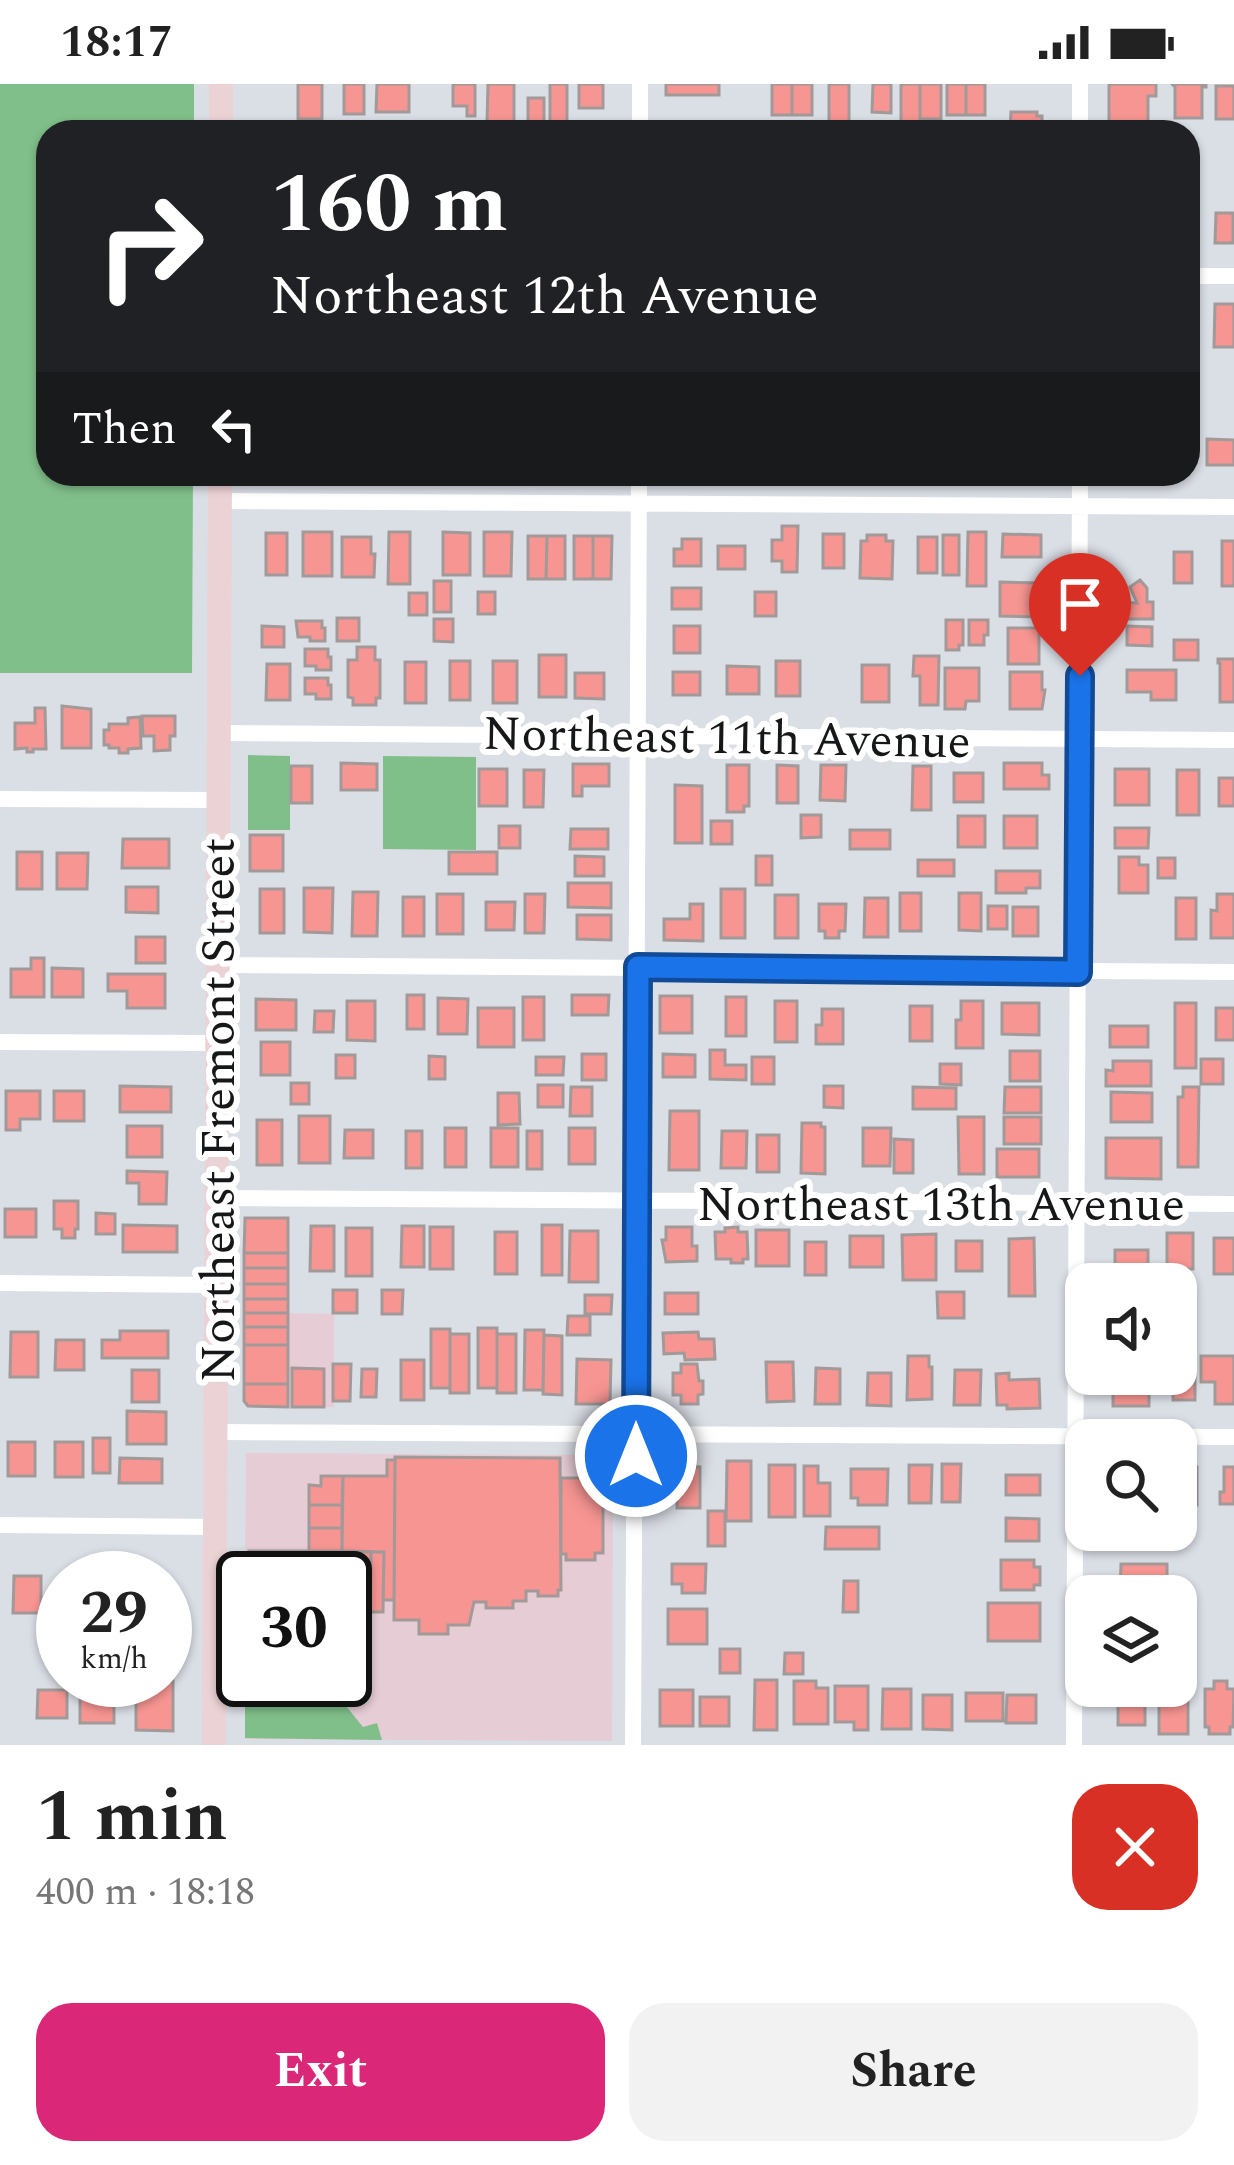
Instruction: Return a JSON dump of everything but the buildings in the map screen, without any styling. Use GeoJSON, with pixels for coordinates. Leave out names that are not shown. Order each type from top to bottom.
{"type":"FeatureCollection","features":[{"type":"Feature","properties":{"kind":"main road"},"geometry":{"type":"LineString","coordinates":[[221,84],[221,120]]}},
{"type":"Feature","properties":{"kind":"main road","name":"Northeast Fremont Street"},"geometry":{"type":"LineString","coordinates":[[214,1745],[220,486]]}},
{"type":"Feature","properties":{"kind":"street"},"geometry":{"type":"LineString","coordinates":[[640,84],[640,120]]}},
{"type":"Feature","properties":{"kind":"street"},"geometry":{"type":"LineString","coordinates":[[1080,84],[1080,120]]}},
{"type":"Feature","properties":{"kind":"street"},"geometry":{"type":"LineString","coordinates":[[1200,276],[1234,276]]}},
{"type":"Feature","properties":{"kind":"street"},"geometry":{"type":"LineString","coordinates":[[633,1745],[639,486]]}},
{"type":"Feature","properties":{"kind":"street"},"geometry":{"type":"LineString","coordinates":[[1076,1419],[1080,486]]}},
{"type":"Feature","properties":{"kind":"street"},"geometry":{"type":"LineString","coordinates":[[220,501],[1234,507]]}},
{"type":"Feature","properties":{"kind":"street","name":"Northeast 11th Avenue"},"geometry":{"type":"LineString","coordinates":[[219,733],[1234,740]]}},
{"type":"Feature","properties":{"kind":"street"},"geometry":{"type":"LineString","coordinates":[[0,799],[218,800]]}},
{"type":"Feature","properties":{"kind":"street"},"geometry":{"type":"LineString","coordinates":[[218,965],[1234,972]]}},
{"type":"Feature","properties":{"kind":"street"},"geometry":{"type":"LineString","coordinates":[[0,1042],[218,1043]]}},
{"type":"Feature","properties":{"kind":"street","name":"Northeast 13th Avenue"},"geometry":{"type":"LineString","coordinates":[[217,1198],[1234,1204]]}},
{"type":"Feature","properties":{"kind":"street"},"geometry":{"type":"LineString","coordinates":[[0,1283],[216,1285]]}},
{"type":"Feature","properties":{"kind":"street"},"geometry":{"type":"LineString","coordinates":[[216,1432],[1065,1436]]}},
{"type":"Feature","properties":{"kind":"street"},"geometry":{"type":"LineString","coordinates":[[1197,1437],[1234,1437]]}},
{"type":"Feature","properties":{"kind":"street"},"geometry":{"type":"LineString","coordinates":[[0,1526],[215,1527]]}},
{"type":"Feature","properties":{"kind":"street"},"geometry":{"type":"LineString","coordinates":[[1074,1745],[1075,1551]]}},
{"type":"Feature","properties":{"kind":"shaded area"},"geometry":{"type":"Polygon","coordinates":[[[246,1221],[288,1221],[288,1313],[334,1314],[334,1407],[245,1407],[246,1221]]]}},
{"type":"Feature","properties":{"kind":"shaded area"},"geometry":{"type":"Polygon","coordinates":[[[246,1453],[613,1455],[612,1741],[245,1739],[245,1707],[372,1707],[372,1551],[245,1551],[246,1453]]]}},
{"type":"Feature","properties":{"kind":"green space"},"geometry":{"type":"Polygon","coordinates":[[[0,84],[194,84],[194,120],[36,120],[36,486],[193,486],[192,673],[0,673],[0,84]]]}},
{"type":"Feature","properties":{"kind":"green space"},"geometry":{"type":"Polygon","coordinates":[[[248,755],[290,756],[290,830],[248,830],[248,755]]]}},
{"type":"Feature","properties":{"kind":"green space"},"geometry":{"type":"Polygon","coordinates":[[[383,756],[476,757],[476,850],[383,849],[383,756]]]}},
{"type":"Feature","properties":{"kind":"green space"},"geometry":{"type":"Polygon","coordinates":[[[245,1707],[347,1707],[363,1727],[377,1723],[382,1740],[245,1738],[245,1707]]]}},
{"type":"Feature","properties":{"kind":"route"},"geometry":{"type":"LineString","coordinates":[[636,1456],[638,967],[1078,972],[1080,676]]}}]}
